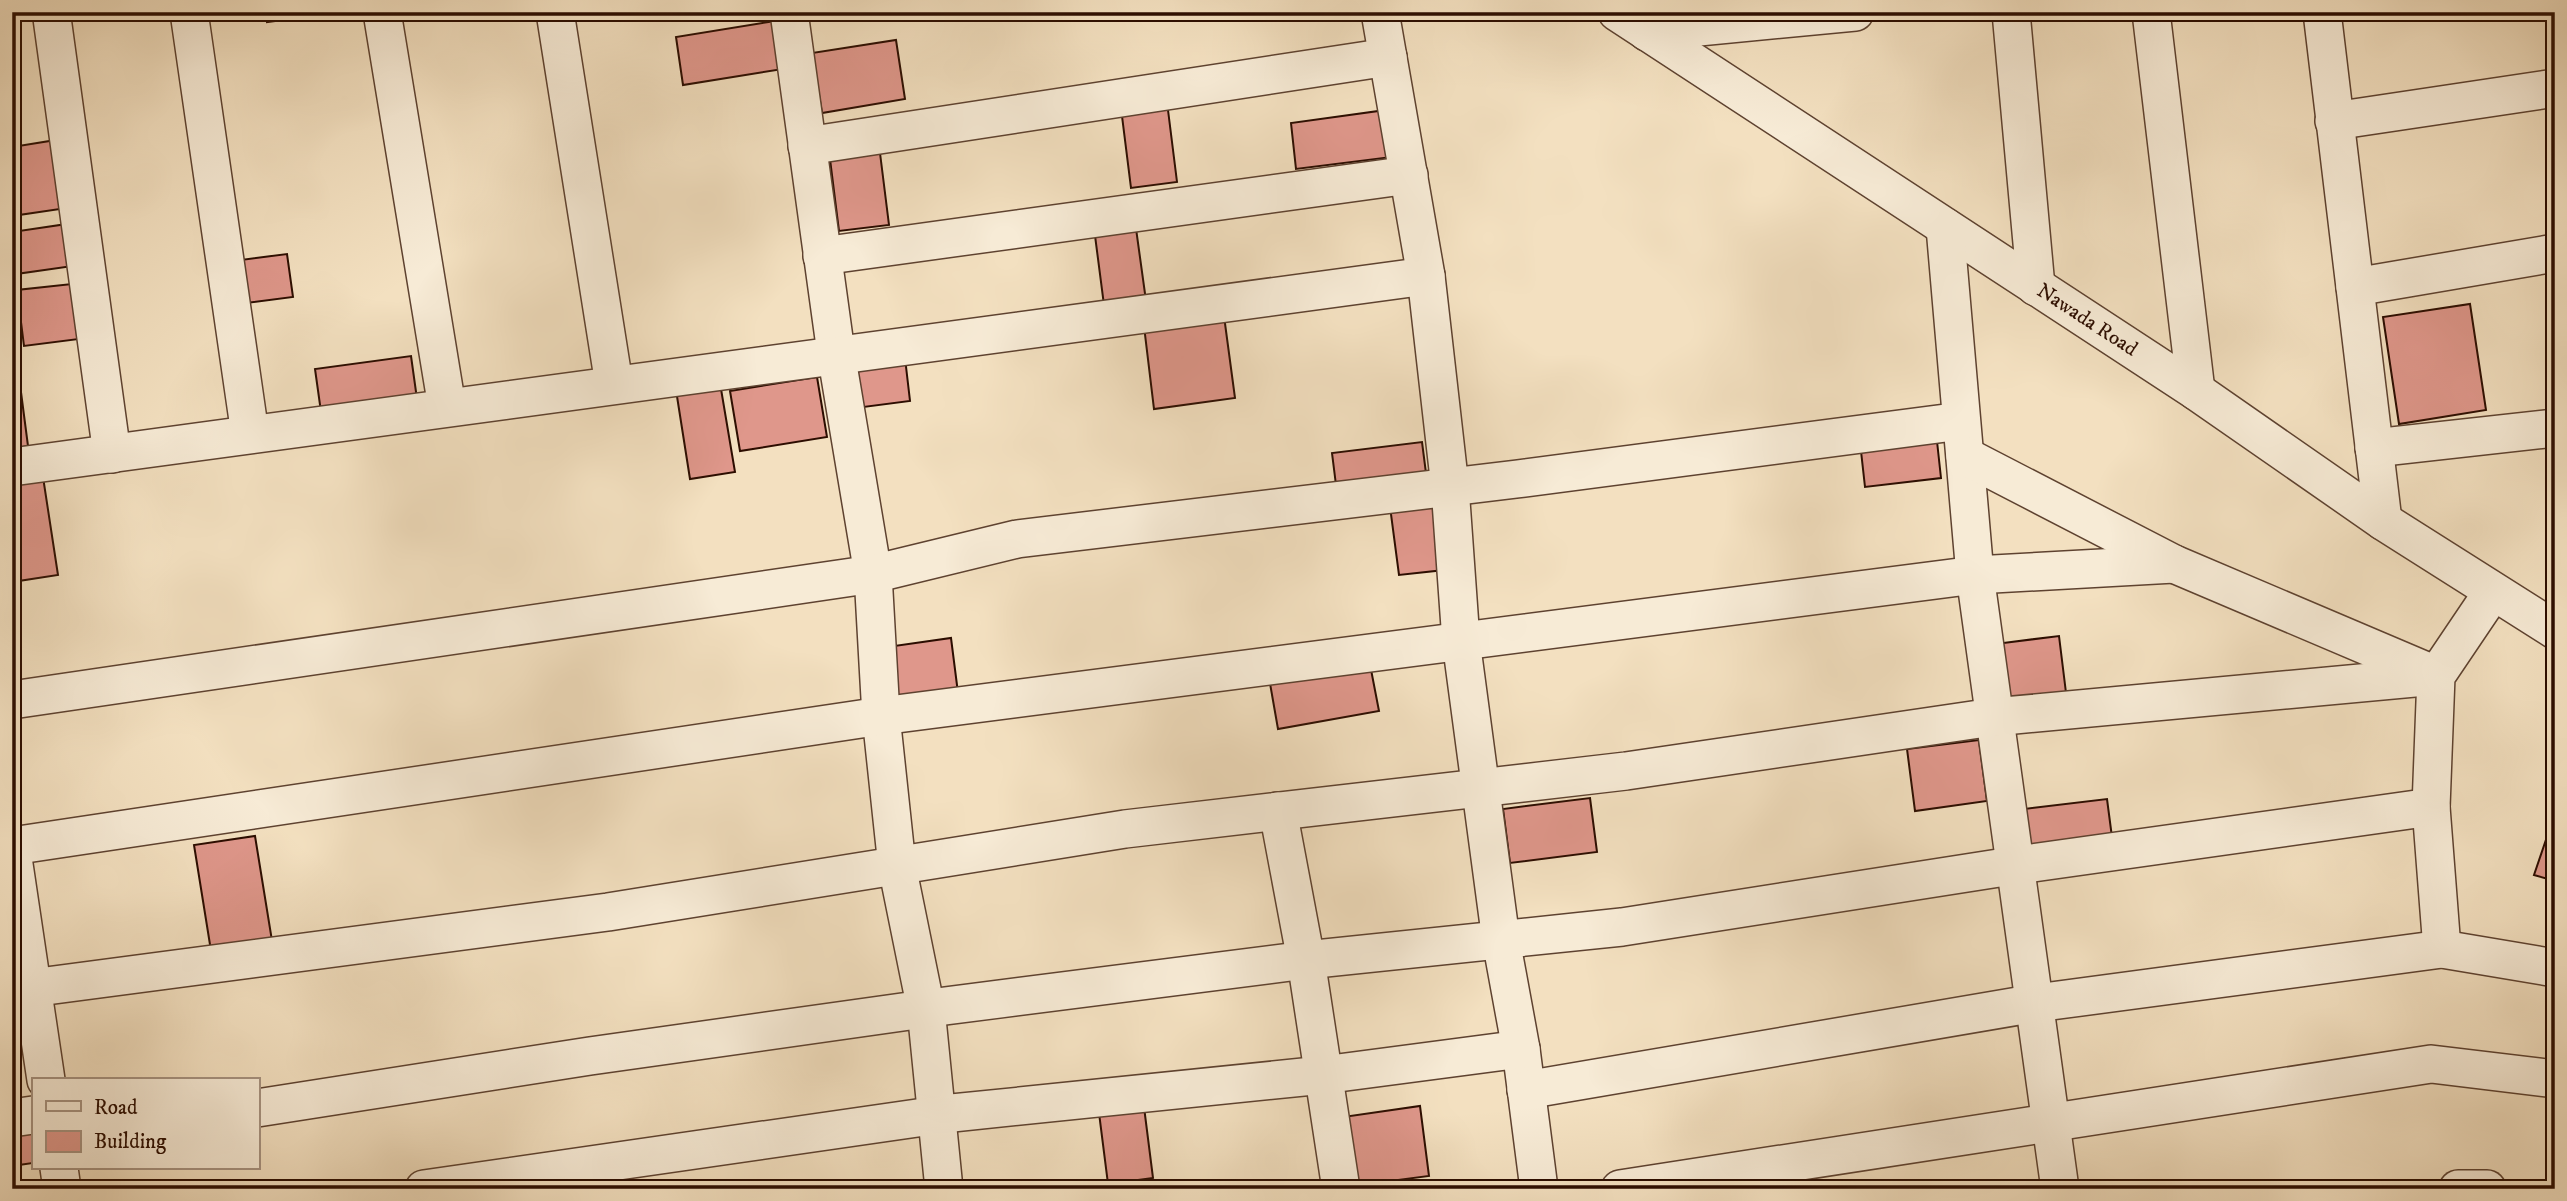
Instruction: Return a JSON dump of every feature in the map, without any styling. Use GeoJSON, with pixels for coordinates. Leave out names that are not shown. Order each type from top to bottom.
{"type":"FeatureCollection","features":[{"type":"Feature","properties":{"kind":"street"},"geometry":{"type":"LineString","coordinates":[[189,12],[250,435]]}},
{"type":"Feature","properties":{"kind":"street"},"geometry":{"type":"LineString","coordinates":[[382,12],[447,407]]}},
{"type":"Feature","properties":{"kind":"street"},"geometry":{"type":"LineString","coordinates":[[555,12],[614,384]]}},
{"type":"Feature","properties":{"kind":"street"},"geometry":{"type":"LineString","coordinates":[[789,12],[836,354],[873,574],[881,716],[897,866],[926,1009],[944,1189]]}},
{"type":"Feature","properties":{"kind":"street"},"geometry":{"type":"LineString","coordinates":[[1380,12],[1426,276],[1450,488],[1461,640],[1483,788],[1501,940],[1521,1049],[1539,1189]]}},
{"type":"Feature","properties":{"kind":"street"},"geometry":{"type":"LineString","coordinates":[[1632,22],[1854,12]]}},
{"type":"Feature","properties":{"kind":"street"},"geometry":{"type":"LineString","coordinates":[[2011,12],[2036,286]]}},
{"type":"Feature","properties":{"kind":"street"},"geometry":{"type":"LineString","coordinates":[[2151,12],[2196,391]]}},
{"type":"Feature","properties":{"kind":"street"},"geometry":{"type":"LineString","coordinates":[[2322,12],[2383,521]]}},
{"type":"Feature","properties":{"kind":"street"},"geometry":{"type":"LineString","coordinates":[[51,18],[112,454]]}},
{"type":"Feature","properties":{"kind":"street","name":"Nawada Road"},"geometry":{"type":"LineString","coordinates":[[1632,22],[2196,391],[2492,593],[2555,630]]}},
{"type":"Feature","properties":{"kind":"street"},"geometry":{"type":"LineString","coordinates":[[807,146],[1388,57]]}},
{"type":"Feature","properties":{"kind":"street"},"geometry":{"type":"LineString","coordinates":[[2334,121],[2555,88]]}},
{"type":"Feature","properties":{"kind":"street"},"geometry":{"type":"LineString","coordinates":[[822,256],[1409,175]]}},
{"type":"Feature","properties":{"kind":"street"},"geometry":{"type":"LineString","coordinates":[[1945,227],[1975,575],[1993,717],[2018,865],[2060,1189]]}},
{"type":"Feature","properties":{"kind":"street"},"geometry":{"type":"LineString","coordinates":[[2355,287],[2555,253]]}},
{"type":"Feature","properties":{"kind":"street"},"geometry":{"type":"LineString","coordinates":[[12,467],[1426,276]]}},
{"type":"Feature","properties":{"kind":"street"},"geometry":{"type":"LineString","coordinates":[[2374,449],[2555,428]]}},
{"type":"Feature","properties":{"kind":"street"},"geometry":{"type":"LineString","coordinates":[[12,700],[873,574],[1017,539],[1450,488],[1963,439],[2174,564],[2437,676]]}},
{"type":"Feature","properties":{"kind":"street"},"geometry":{"type":"LineString","coordinates":[[12,846],[881,716],[1461,640],[1975,575],[2174,564]]}},
{"type":"Feature","properties":{"kind":"street"},"geometry":{"type":"LineString","coordinates":[[2442,948],[2431,807],[2437,676],[2492,593]]}},
{"type":"Feature","properties":{"kind":"street"},"geometry":{"type":"LineString","coordinates":[[31,988],[608,912],[1125,829],[1626,771],[1993,717],[2437,676]]}},
{"type":"Feature","properties":{"kind":"street"},"geometry":{"type":"LineString","coordinates":[[259,1108],[590,1056],[926,1009],[1306,960],[1622,928],[2018,865],[2431,807]]}},
{"type":"Feature","properties":{"kind":"street"},"geometry":{"type":"LineString","coordinates":[[1278,811],[1306,960],[1340,1189]]}},
{"type":"Feature","properties":{"kind":"street"},"geometry":{"type":"LineString","coordinates":[[12,851],[19,950],[31,988],[46,1078]]}},
{"type":"Feature","properties":{"kind":"street"},"geometry":{"type":"LineString","coordinates":[[1526,1090],[2036,1003],[2442,948],[2555,968]]}},
{"type":"Feature","properties":{"kind":"street"},"geometry":{"type":"LineString","coordinates":[[424,1189],[937,1116],[1323,1075],[1521,1049]]}},
{"type":"Feature","properties":{"kind":"street"},"geometry":{"type":"LineString","coordinates":[[1620,1189],[2431,1064],[2555,1079]]}},
{"type":"Feature","properties":{"kind":"street"},"geometry":{"type":"LineString","coordinates":[[12,1118],[32,1115]]}},
{"type":"Feature","properties":{"kind":"street"},"geometry":{"type":"LineString","coordinates":[[59,1170],[62,1189]]}},
{"type":"Feature","properties":{"kind":"street"},"geometry":{"type":"LineString","coordinates":[[2458,1189],[2487,1189]]}},
{"type":"Feature","properties":{"kind":"building"},"geometry":{"type":"Polygon","coordinates":[[[266,12],[342,12],[267,22],[266,12]]]}},
{"type":"Feature","properties":{"kind":"building"},"geometry":{"type":"Polygon","coordinates":[[[775,21],[783,69],[683,85],[676,37],[775,21]]]}},
{"type":"Feature","properties":{"kind":"building"},"geometry":{"type":"Polygon","coordinates":[[[896,40],[905,99],[822,113],[812,53],[896,40]]]}},
{"type":"Feature","properties":{"kind":"building"},"geometry":{"type":"Polygon","coordinates":[[[1166,94],[1177,182],[1131,188],[1120,100],[1166,94]]]}},
{"type":"Feature","properties":{"kind":"building"},"geometry":{"type":"Polygon","coordinates":[[[1386,110],[1392,157],[1296,169],[1291,123],[1386,110]]]}},
{"type":"Feature","properties":{"kind":"building"},"geometry":{"type":"Polygon","coordinates":[[[878,137],[889,225],[839,231],[828,143],[878,137]]]}},
{"type":"Feature","properties":{"kind":"building"},"geometry":{"type":"Polygon","coordinates":[[[56,140],[67,208],[12,216],[12,147],[56,140]]]}},
{"type":"Feature","properties":{"kind":"building"},"geometry":{"type":"Polygon","coordinates":[[[1134,214],[1147,308],[1105,313],[1093,220],[1134,214]]]}},
{"type":"Feature","properties":{"kind":"building"},"geometry":{"type":"Polygon","coordinates":[[[67,224],[73,266],[16,274],[12,232],[67,224]]]}},
{"type":"Feature","properties":{"kind":"building"},"geometry":{"type":"Polygon","coordinates":[[[287,254],[293,297],[238,304],[233,261],[287,254]]]}},
{"type":"Feature","properties":{"kind":"building"},"geometry":{"type":"Polygon","coordinates":[[[81,283],[87,338],[24,346],[17,290],[81,283]]]}},
{"type":"Feature","properties":{"kind":"building"},"geometry":{"type":"Polygon","coordinates":[[[2470,304],[2486,410],[2399,424],[2383,317],[2470,304]]]}},
{"type":"Feature","properties":{"kind":"building"},"geometry":{"type":"Polygon","coordinates":[[[1224,316],[1235,398],[1154,409],[1144,326],[1224,316]]]}},
{"type":"Feature","properties":{"kind":"building"},"geometry":{"type":"Polygon","coordinates":[[[12,323],[28,446],[12,449],[12,323]]]}},
{"type":"Feature","properties":{"kind":"building"},"geometry":{"type":"Polygon","coordinates":[[[411,356],[417,399],[321,412],[315,369],[411,356]]]}},
{"type":"Feature","properties":{"kind":"building"},"geometry":{"type":"Polygon","coordinates":[[[905,358],[910,401],[856,408],[850,365],[905,358]]]}},
{"type":"Feature","properties":{"kind":"building"},"geometry":{"type":"Polygon","coordinates":[[[817,377],[827,437],[740,451],[730,391],[817,377]]]}},
{"type":"Feature","properties":{"kind":"building"},"geometry":{"type":"Polygon","coordinates":[[[720,383],[735,472],[690,479],[676,390],[720,383]]]}},
{"type":"Feature","properties":{"kind":"building"},"geometry":{"type":"Polygon","coordinates":[[[1936,432],[1941,478],[1865,487],[1860,442],[1936,432]]]}},
{"type":"Feature","properties":{"kind":"building"},"geometry":{"type":"Polygon","coordinates":[[[1422,442],[1427,481],[1337,493],[1332,453],[1422,442]]]}},
{"type":"Feature","properties":{"kind":"building"},"geometry":{"type":"Polygon","coordinates":[[[43,477],[58,575],[12,582],[12,482],[43,477]]]}},
{"type":"Feature","properties":{"kind":"building"},"geometry":{"type":"Polygon","coordinates":[[[1434,493],[1444,570],[1399,575],[1389,499],[1434,493]]]}},
{"type":"Feature","properties":{"kind":"building"},"geometry":{"type":"Polygon","coordinates":[[[2059,636],[2067,701],[2003,710],[1995,644],[2059,636]]]}},
{"type":"Feature","properties":{"kind":"building"},"geometry":{"type":"Polygon","coordinates":[[[951,638],[958,693],[894,701],[887,647],[951,638]]]}},
{"type":"Feature","properties":{"kind":"building"},"geometry":{"type":"Polygon","coordinates":[[[1368,654],[1379,711],[1278,729],[1268,672],[1368,654]]]}},
{"type":"Feature","properties":{"kind":"building"},"geometry":{"type":"Polygon","coordinates":[[[1979,740],[1987,801],[1915,811],[1907,749],[1979,740]]]}},
{"type":"Feature","properties":{"kind":"building"},"geometry":{"type":"Polygon","coordinates":[[[1590,798],[1597,852],[1510,863],[1503,809],[1590,798]]]}},
{"type":"Feature","properties":{"kind":"building"},"geometry":{"type":"Polygon","coordinates":[[[2107,799],[2113,845],[2030,856],[2024,809],[2107,799]]]}},
{"type":"Feature","properties":{"kind":"building"},"geometry":{"type":"Polygon","coordinates":[[[2555,813],[2555,881],[2534,875],[2555,813]]]}},
{"type":"Feature","properties":{"kind":"building"},"geometry":{"type":"Polygon","coordinates":[[[255,836],[273,947],[212,957],[194,845],[255,836]]]}},
{"type":"Feature","properties":{"kind":"building"},"geometry":{"type":"Polygon","coordinates":[[[1143,1099],[1153,1178],[1108,1184],[1098,1105],[1143,1099]]]}},
{"type":"Feature","properties":{"kind":"building"},"geometry":{"type":"Polygon","coordinates":[[[1420,1106],[1429,1176],[1352,1186],[1343,1117],[1420,1106]]]}},
{"type":"Feature","properties":{"kind":"building"},"geometry":{"type":"Polygon","coordinates":[[[32,1126],[32,1163],[12,1166],[12,1129],[32,1126]]]}}]}
